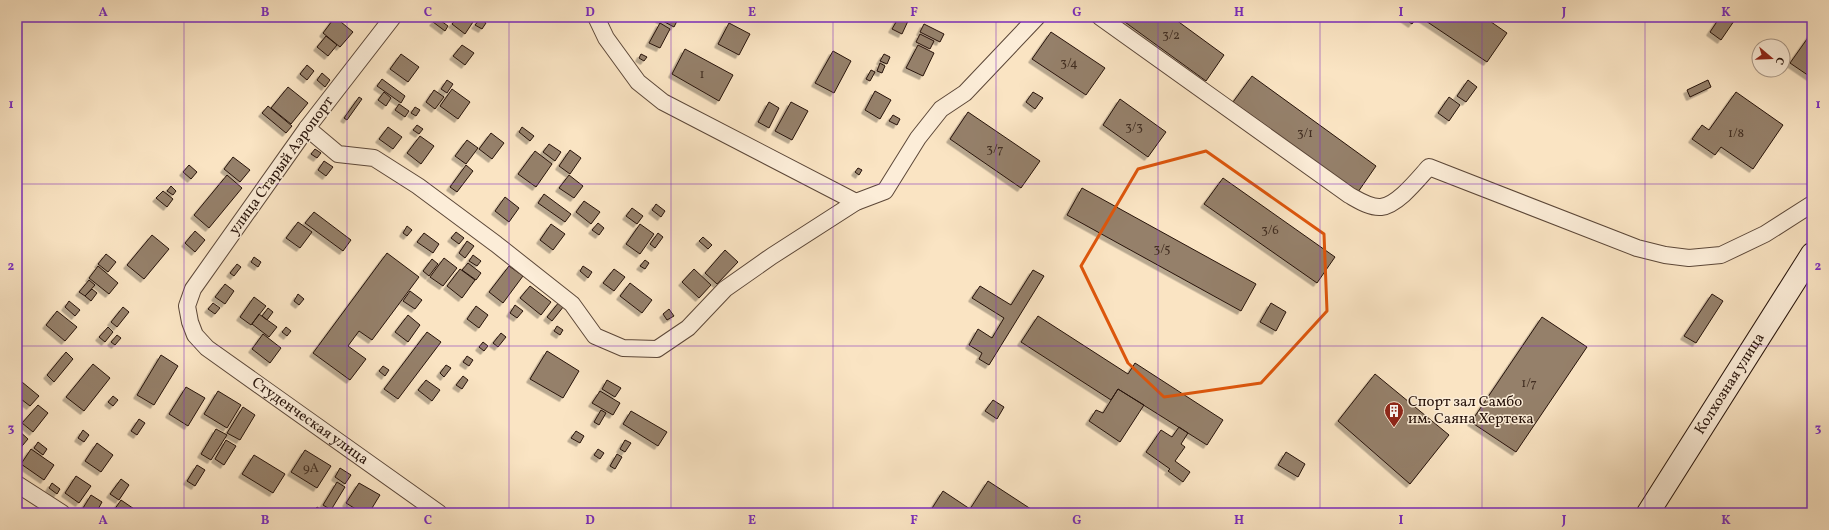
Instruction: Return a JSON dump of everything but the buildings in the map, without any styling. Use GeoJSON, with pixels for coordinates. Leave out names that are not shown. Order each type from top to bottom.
{"type":"FeatureCollection","features":[{"type":"Feature","properties":{"kind":"main road","name":"Колхозная улица"},"geometry":{"type":"LineString","coordinates":[[1648,513],[1812,254]]}},
{"type":"Feature","properties":{"kind":"street","name":"улица Старый Аэропорт"},"geometry":{"type":"LineString","coordinates":[[190,322],[187,306],[193,289],[308,128],[393,17]]}},
{"type":"Feature","properties":{"kind":"street"},"geometry":{"type":"LineString","coordinates":[[596,17],[606,38],[638,82],[663,102],[856,202]]}},
{"type":"Feature","properties":{"kind":"street"},"geometry":{"type":"LineString","coordinates":[[308,128],[338,154],[374,158],[418,186],[496,244],[572,304],[596,336],[623,348],[657,349],[688,328],[725,289],[772,256],[856,202],[885,191],[918,138],[940,109],[965,93],[1037,17]]}},
{"type":"Feature","properties":{"kind":"street"},"geometry":{"type":"LineString","coordinates":[[1100,17],[1349,195],[1365,203],[1381,207],[1395,201],[1429,167],[1637,248],[1665,255],[1689,258],[1721,255],[1765,234],[1812,204]]}},
{"type":"Feature","properties":{"kind":"street","name":"Студенческая улица"},"geometry":{"type":"LineString","coordinates":[[190,322],[195,335],[207,348],[439,513]]}},
{"type":"Feature","properties":{"kind":"street"},"geometry":{"type":"LineString","coordinates":[[17,484],[62,513]]}},
{"type":"Feature","properties":{"kind":"highlighted area"},"geometry":{"type":"Polygon","coordinates":[[[1206,151],[1324,234],[1327,311],[1261,383],[1164,397],[1128,363],[1081,266],[1138,169],[1206,151]]]}},
{"type":"Feature","properties":{"kind":"place","name":"Спорт зал Самбо им. Саяна Хертека"},"geometry":{"type":"Point","coordinates":[1394,428]}}]}
